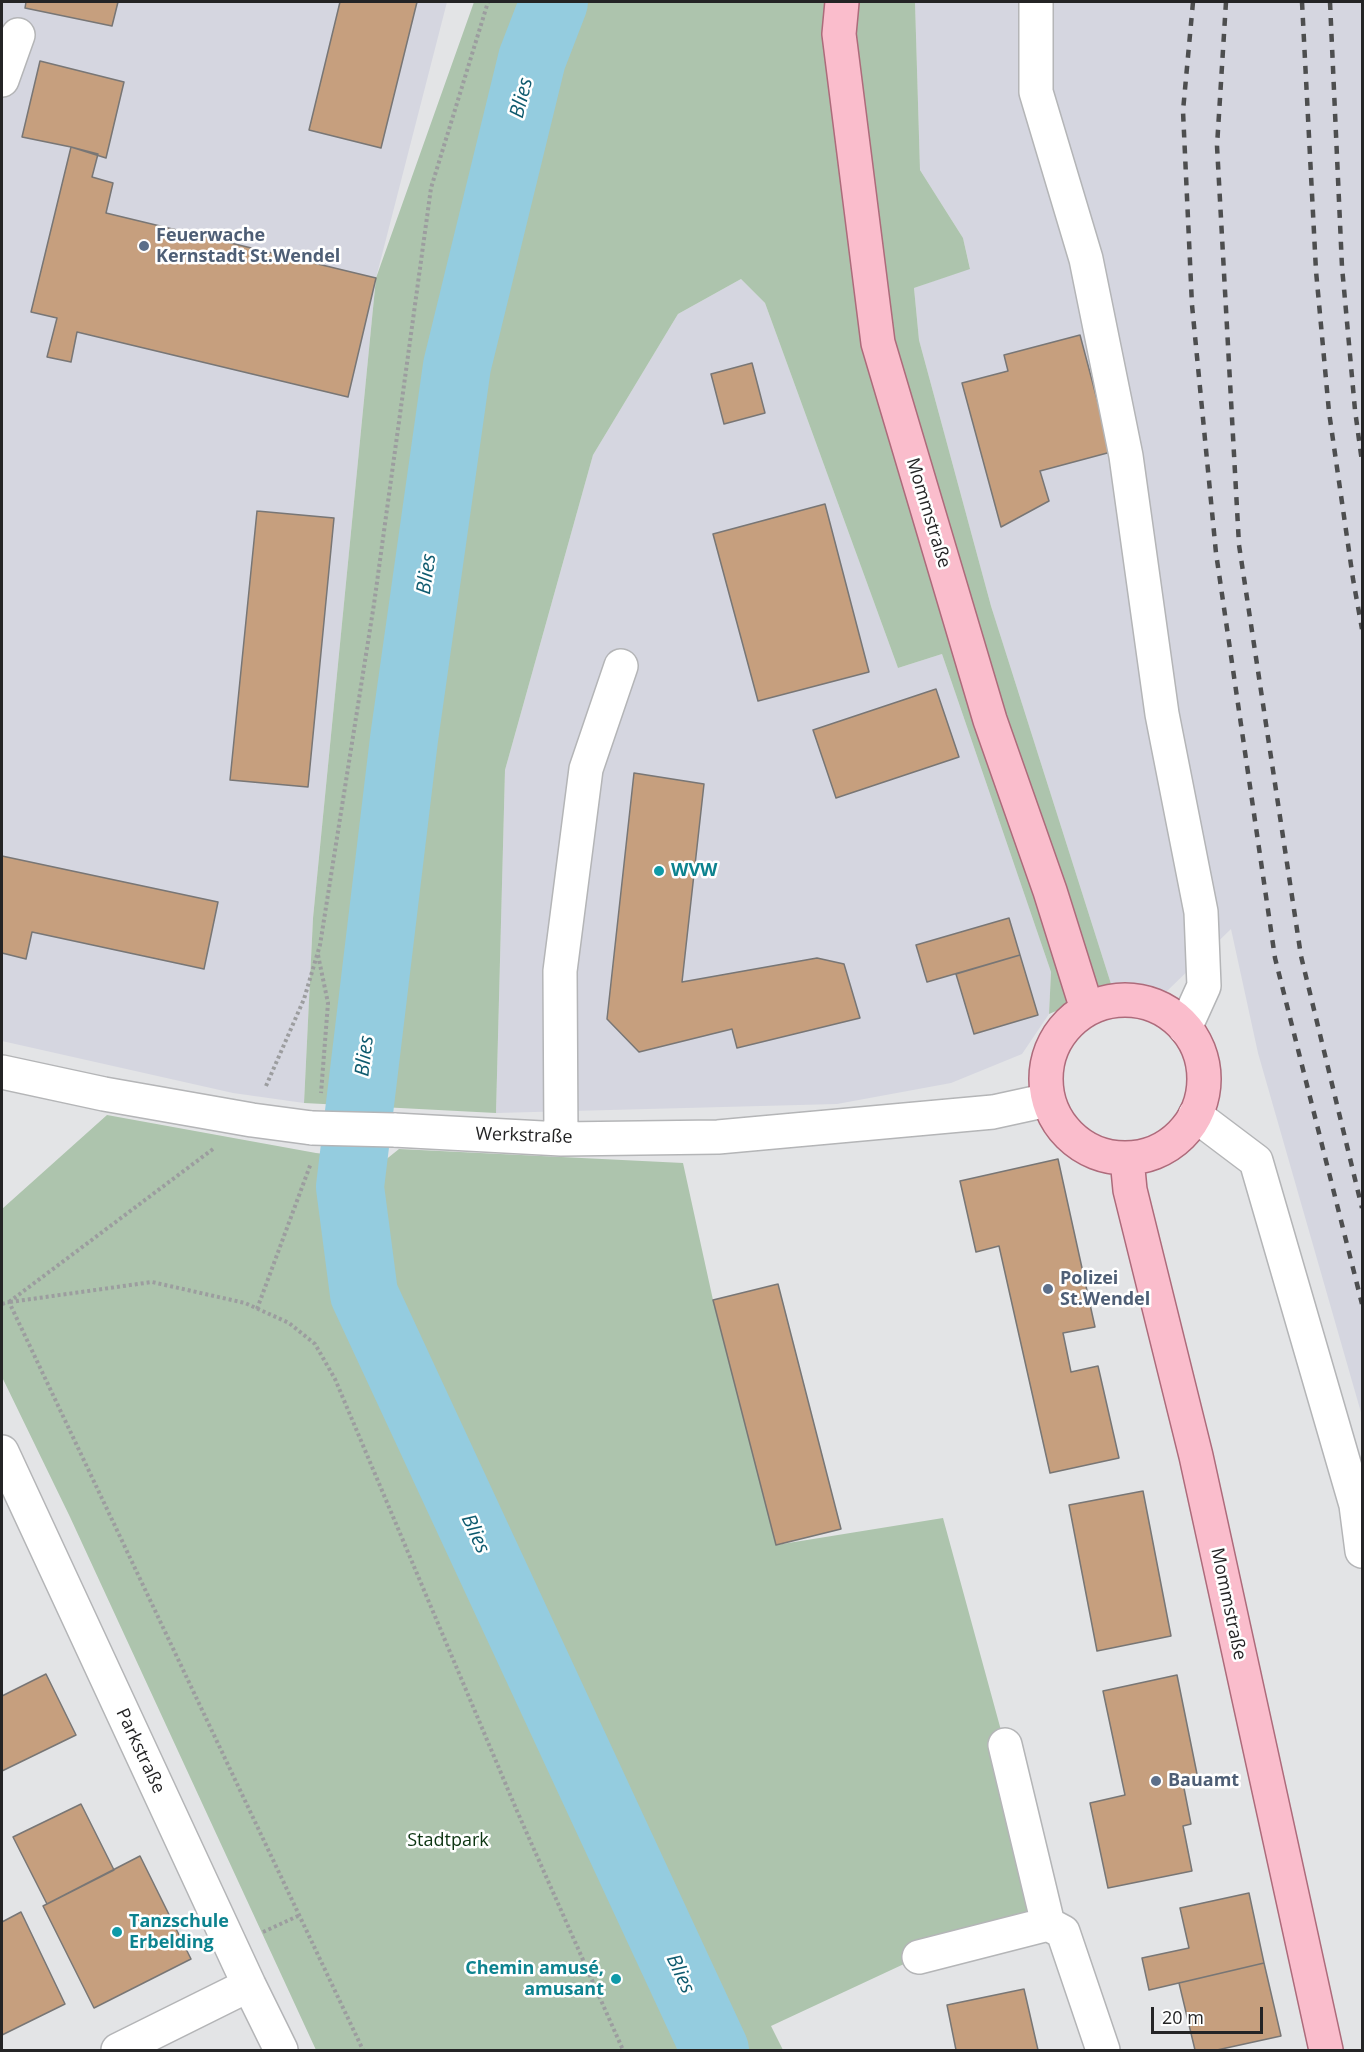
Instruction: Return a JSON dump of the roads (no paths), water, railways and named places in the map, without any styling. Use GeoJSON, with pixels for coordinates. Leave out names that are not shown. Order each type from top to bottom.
{"type":"FeatureCollection","features":[{"type":"Feature","properties":{"kind":"main road","name":"Mommstraße"},"geometry":{"type":"LineString","coordinates":[[842,2],[839,34],[878,343],[990,720],[1050,891],[1087,1009]]}},
{"type":"Feature","properties":{"kind":"main road"},"geometry":{"type":"LineString","coordinates":[[1133,1000],[1163,1009],[1185,1028],[1195,1043],[1201,1059],[1203,1088],[1194,1115],[1179,1135],[1168,1144],[1155,1151],[1127,1159],[1094,1151],[1078,1142],[1055,1117],[1048,1100],[1046,1071],[1049,1055],[1069,1023],[1087,1009],[1109,1001],[1133,1000]]}},
{"type":"Feature","properties":{"kind":"main road","name":"Mommstraße"},"geometry":{"type":"LineString","coordinates":[[1127,1159],[1130,1190],[1196,1456],[1326,2050]]}},
{"type":"Feature","properties":{"kind":"street"},"geometry":{"type":"LineString","coordinates":[[1036,2],[1036,92],[1086,259],[1126,456],[1162,714],[1201,912],[1204,986],[1185,1028]]}},
{"type":"Feature","properties":{"kind":"street"},"geometry":{"type":"LineString","coordinates":[[2,80],[18,35]]}},
{"type":"Feature","properties":{"kind":"street"},"geometry":{"type":"LineString","coordinates":[[561,1139],[560,971],[586,769],[621,666]]}},
{"type":"Feature","properties":{"kind":"street","name":"Werkstraße"},"geometry":{"type":"LineString","coordinates":[[2,1072],[104,1095],[312,1128],[561,1139],[718,1137],[993,1112],[1048,1100]]}},
{"type":"Feature","properties":{"kind":"street"},"geometry":{"type":"LineString","coordinates":[[1194,1115],[1256,1161],[1356,1506],[1362,1551]]}},
{"type":"Feature","properties":{"kind":"street","name":"Parkstraße"},"geometry":{"type":"LineString","coordinates":[[2,1452],[281,2050]]}},
{"type":"Feature","properties":{"kind":"street"},"geometry":{"type":"LineString","coordinates":[[1005,1745],[1048,1924]]}},
{"type":"Feature","properties":{"kind":"street"},"geometry":{"type":"LineString","coordinates":[[919,1958],[1048,1924],[1063,1932],[1103,2050]]}},
{"type":"Feature","properties":{"kind":"street"},"geometry":{"type":"LineString","coordinates":[[118,2050],[249,1985]]}},
{"type":"Feature","properties":{"kind":"waterway","name":"Blies"},"geometry":{"type":"LineString","coordinates":[[554,2],[532,59],[457,366],[404,739],[350,1187],[364,1294],[715,2050]]}},
{"type":"Feature","properties":{"kind":"railway"},"geometry":{"type":"LineString","coordinates":[[1193,2],[1183,111],[1192,305],[1216,553],[1275,958],[1362,1304]]}},
{"type":"Feature","properties":{"kind":"railway"},"geometry":{"type":"LineString","coordinates":[[1226,2],[1217,146],[1239,545],[1301,956],[1362,1208]]}},
{"type":"Feature","properties":{"kind":"railway"},"geometry":{"type":"LineString","coordinates":[[1302,2],[1316,271],[1329,412],[1362,629]]}},
{"type":"Feature","properties":{"kind":"railway"},"geometry":{"type":"LineString","coordinates":[[1330,2],[1342,267],[1362,462]]}},
{"type":"Feature","properties":{"kind":"place","name":"Feuerwache Kernstadt St.Wendel"},"geometry":{"type":"Point","coordinates":[144,246]}},
{"type":"Feature","properties":{"kind":"place","name":"WVW"},"geometry":{"type":"Point","coordinates":[659,871]}},
{"type":"Feature","properties":{"kind":"place","name":"Polizei St.Wendel"},"geometry":{"type":"Point","coordinates":[1048,1289]}},
{"type":"Feature","properties":{"kind":"place","name":"Bauamt"},"geometry":{"type":"Point","coordinates":[1156,1781]}},
{"type":"Feature","properties":{"kind":"place","name":"Tanzschule Erbelding"},"geometry":{"type":"Point","coordinates":[117,1932]}},
{"type":"Feature","properties":{"kind":"place","name":"Chemin amusé, amusant"},"geometry":{"type":"Point","coordinates":[616,1979]}},
{"type":"Feature","properties":{"kind":"park label","name":"Stadtpark"},"geometry":{"type":"Point","coordinates":[448,1841]}}]}
